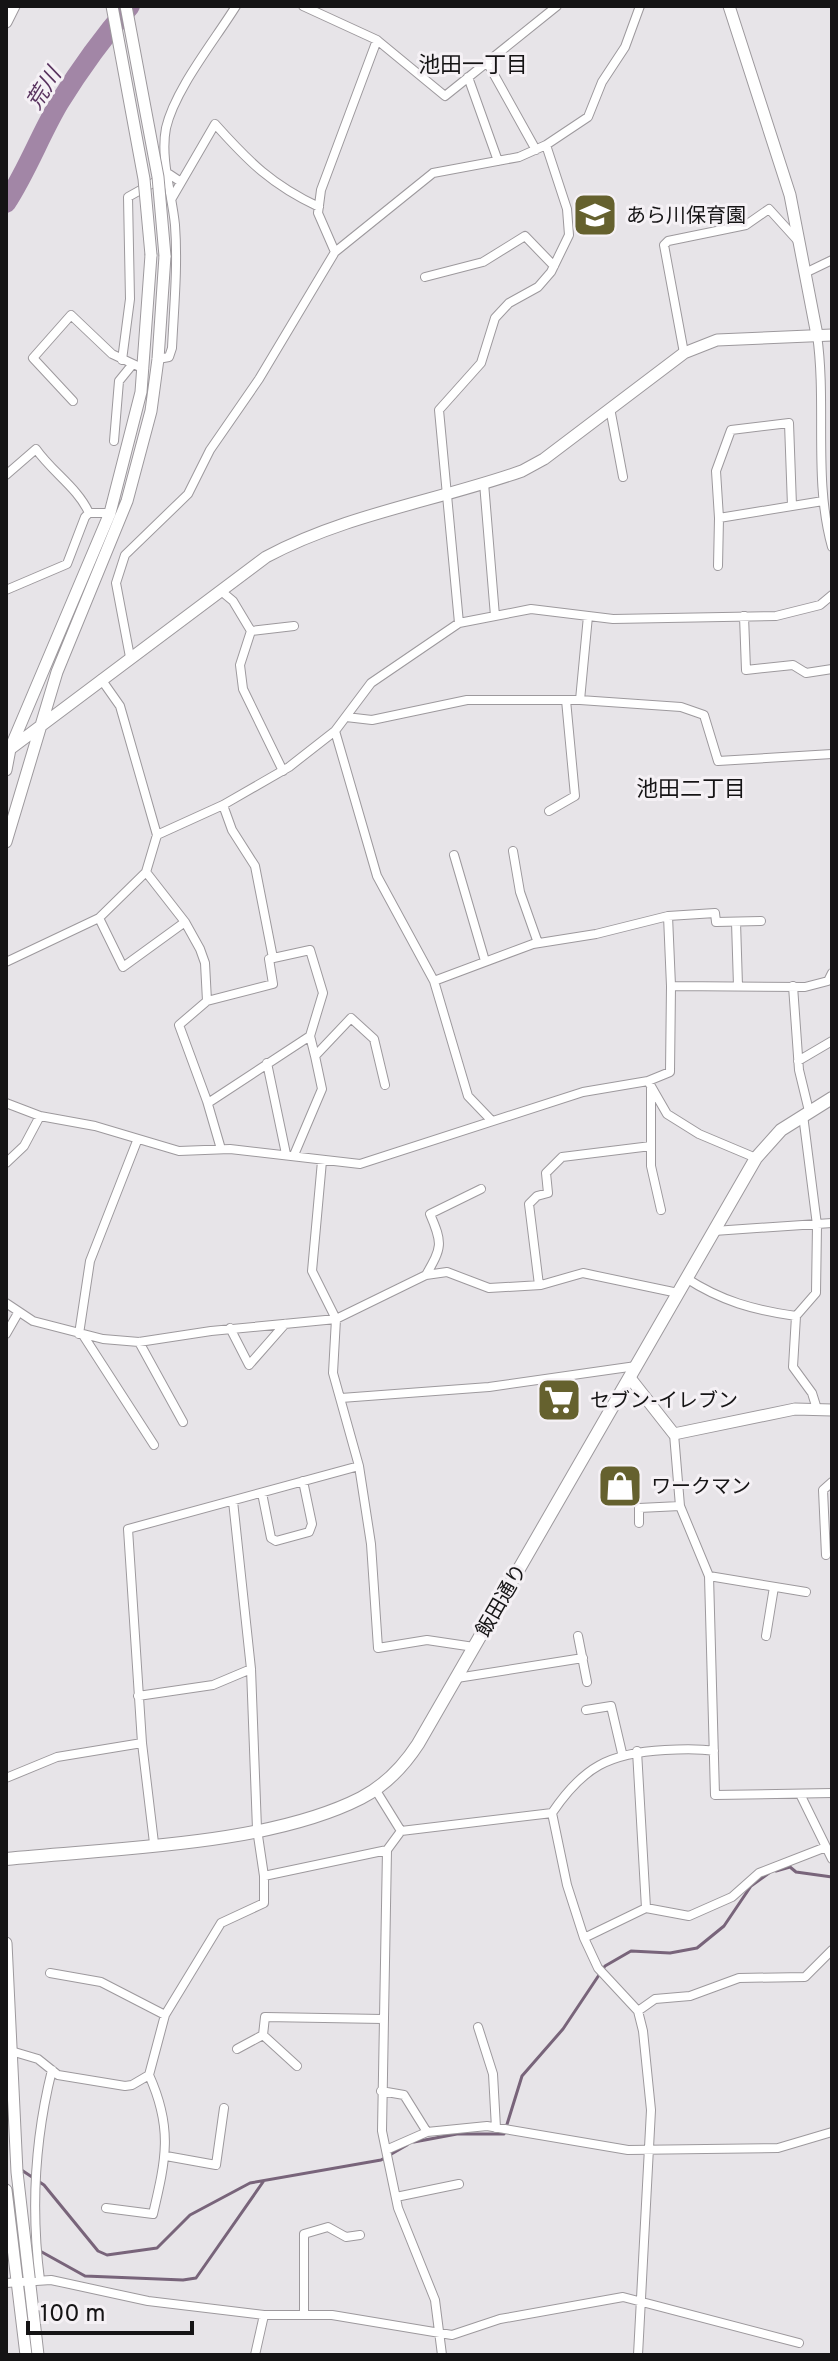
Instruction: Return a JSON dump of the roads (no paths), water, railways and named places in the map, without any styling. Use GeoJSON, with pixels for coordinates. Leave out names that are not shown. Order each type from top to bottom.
{"type":"FeatureCollection","features":[{"type":"Feature","properties":{"kind":"main road","name":"飯田通り"},"geometry":{"type":"LineString","coordinates":[[6,1859],[257,1829],[342,1806],[375,1789],[403,1766],[457,1678],[756,1158],[781,1130],[832,1098]]}},
{"type":"Feature","properties":{"kind":"street"},"geometry":{"type":"LineString","coordinates":[[6,22],[14,6]]}},
{"type":"Feature","properties":{"kind":"street"},"geometry":{"type":"LineString","coordinates":[[6,770],[8,751],[110,513],[138,405],[138,367],[151,255],[144,179],[112,6]]}},
{"type":"Feature","properties":{"kind":"street"},"geometry":{"type":"LineString","coordinates":[[6,842],[37,730],[57,672],[109,550],[151,411],[165,256],[158,177],[126,6]]}},
{"type":"Feature","properties":{"kind":"street"},"geometry":{"type":"LineString","coordinates":[[158,359],[169,357],[172,348],[176,271],[164,144],[167,124],[176,103],[236,6]]}},
{"type":"Feature","properties":{"kind":"street"},"geometry":{"type":"LineString","coordinates":[[303,6],[377,40],[445,96],[557,6]]}},
{"type":"Feature","properties":{"kind":"street"},"geometry":{"type":"LineString","coordinates":[[130,657],[116,583],[124,558],[188,494],[210,450],[259,379],[335,252],[433,173],[498,161],[536,150],[588,117],[602,82],[625,47],[640,6]]}},
{"type":"Feature","properties":{"kind":"street"},"geometry":{"type":"LineString","coordinates":[[729,6],[790,195],[800,244],[823,374],[823,501],[832,547]]}},
{"type":"Feature","properties":{"kind":"street"},"geometry":{"type":"LineString","coordinates":[[335,252],[319,207],[321,190],[377,40]]}},
{"type":"Feature","properties":{"kind":"street"},"geometry":{"type":"LineString","coordinates":[[487,62],[536,150]]}},
{"type":"Feature","properties":{"kind":"street"},"geometry":{"type":"LineString","coordinates":[[468,77],[498,161]]}},
{"type":"Feature","properties":{"kind":"street"},"geometry":{"type":"LineString","coordinates":[[171,199],[215,124],[254,168],[287,192],[319,207]]}},
{"type":"Feature","properties":{"kind":"street"},"geometry":{"type":"LineString","coordinates":[[459,623],[439,410],[481,363],[495,318],[509,303],[538,287],[554,266],[569,235],[567,209],[546,145]]}},
{"type":"Feature","properties":{"kind":"street"},"geometry":{"type":"LineString","coordinates":[[169,174],[181,182]]}},
{"type":"Feature","properties":{"kind":"street"},"geometry":{"type":"LineString","coordinates":[[122,360],[130,299],[128,197],[169,174]]}},
{"type":"Feature","properties":{"kind":"street"},"geometry":{"type":"LineString","coordinates":[[684,353],[664,245],[668,241],[746,225],[769,209],[800,244]]}},
{"type":"Feature","properties":{"kind":"street"},"geometry":{"type":"LineString","coordinates":[[425,277],[483,262],[525,236],[554,266]]}},
{"type":"Feature","properties":{"kind":"street"},"geometry":{"type":"LineString","coordinates":[[805,273],[832,260]]}},
{"type":"Feature","properties":{"kind":"street"},"geometry":{"type":"LineString","coordinates":[[73,401],[33,358],[71,315],[122,360],[138,367]]}},
{"type":"Feature","properties":{"kind":"street"},"geometry":{"type":"LineString","coordinates":[[8,751],[266,557],[320,531],[522,471],[544,459],[684,353],[717,340],[832,335]]}},
{"type":"Feature","properties":{"kind":"street"},"geometry":{"type":"LineString","coordinates":[[114,441],[119,381],[138,367]]}},
{"type":"Feature","properties":{"kind":"street"},"geometry":{"type":"LineString","coordinates":[[610,408],[623,477]]}},
{"type":"Feature","properties":{"kind":"street"},"geometry":{"type":"LineString","coordinates":[[718,566],[716,471],[731,430],[789,423],[792,506]]}},
{"type":"Feature","properties":{"kind":"street"},"geometry":{"type":"LineString","coordinates":[[6,475],[36,449],[50,470],[84,501],[89,513],[67,564],[6,590]]}},
{"type":"Feature","properties":{"kind":"street"},"geometry":{"type":"LineString","coordinates":[[484,483],[495,616]]}},
{"type":"Feature","properties":{"kind":"street"},"geometry":{"type":"LineString","coordinates":[[719,518],[823,501]]}},
{"type":"Feature","properties":{"kind":"street"},"geometry":{"type":"LineString","coordinates":[[89,513],[110,513]]}},
{"type":"Feature","properties":{"kind":"street"},"geometry":{"type":"LineString","coordinates":[[109,550],[124,558]]}},
{"type":"Feature","properties":{"kind":"street"},"geometry":{"type":"LineString","coordinates":[[221,591],[233,601],[251,631],[240,665],[243,689],[283,771]]}},
{"type":"Feature","properties":{"kind":"street"},"geometry":{"type":"LineString","coordinates":[[157,835],[223,805],[283,771],[335,731],[371,683],[459,623],[531,609],[666,620],[776,616],[820,605],[832,595]]}},
{"type":"Feature","properties":{"kind":"street"},"geometry":{"type":"LineString","coordinates":[[580,700],[588,616]]}},
{"type":"Feature","properties":{"kind":"street"},"geometry":{"type":"LineString","coordinates":[[744,616],[746,670],[793,665],[806,673],[832,669]]}},
{"type":"Feature","properties":{"kind":"street"},"geometry":{"type":"LineString","coordinates":[[251,631],[294,626]]}},
{"type":"Feature","properties":{"kind":"street"},"geometry":{"type":"LineString","coordinates":[[6,962],[99,918],[146,872],[157,835],[120,706],[101,679]]}},
{"type":"Feature","properties":{"kind":"street"},"geometry":{"type":"LineString","coordinates":[[346,717],[372,720],[467,700],[580,700],[681,707],[704,715],[718,761],[832,754]]}},
{"type":"Feature","properties":{"kind":"street"},"geometry":{"type":"LineString","coordinates":[[549,811],[575,796],[566,700]]}},
{"type":"Feature","properties":{"kind":"street"},"geometry":{"type":"LineString","coordinates":[[335,731],[377,876],[434,981],[468,1096],[491,1120]]}},
{"type":"Feature","properties":{"kind":"street"},"geometry":{"type":"LineString","coordinates":[[223,805],[232,830],[255,866],[273,958]]}},
{"type":"Feature","properties":{"kind":"street"},"geometry":{"type":"LineString","coordinates":[[513,851],[520,892],[538,943]]}},
{"type":"Feature","properties":{"kind":"street"},"geometry":{"type":"LineString","coordinates":[[454,855],[485,961]]}},
{"type":"Feature","properties":{"kind":"street"},"geometry":{"type":"LineString","coordinates":[[146,872],[185,922],[205,963],[207,1001]]}},
{"type":"Feature","properties":{"kind":"street"},"geometry":{"type":"LineString","coordinates":[[434,981],[538,943],[596,934],[668,916],[715,913],[716,922],[761,921]]}},
{"type":"Feature","properties":{"kind":"street"},"geometry":{"type":"LineString","coordinates":[[6,1103],[40,1116],[95,1126],[179,1151],[221,1149],[360,1164],[583,1092],[649,1084],[670,1072],[668,916]]}},
{"type":"Feature","properties":{"kind":"street"},"geometry":{"type":"LineString","coordinates":[[99,918],[123,967],[185,922]]}},
{"type":"Feature","properties":{"kind":"street"},"geometry":{"type":"LineString","coordinates":[[736,922],[738,986]]}},
{"type":"Feature","properties":{"kind":"street"},"geometry":{"type":"LineString","coordinates":[[221,1149],[208,1103],[179,1025],[207,1001],[273,984],[269,959],[310,950],[323,993],[310,1036],[322,1089],[290,1155]]}},
{"type":"Feature","properties":{"kind":"street"},"geometry":{"type":"LineString","coordinates":[[671,986],[805,987],[828,981],[832,973]]}},
{"type":"Feature","properties":{"kind":"street"},"geometry":{"type":"LineString","coordinates":[[793,986],[798,1061],[817,1225],[816,1293],[796,1316],[793,1367],[812,1393],[817,1409]]}},
{"type":"Feature","properties":{"kind":"street"},"geometry":{"type":"LineString","coordinates":[[315,1056],[351,1018],[374,1039],[385,1085]]}},
{"type":"Feature","properties":{"kind":"street"},"geometry":{"type":"LineString","coordinates":[[208,1103],[310,1036]]}},
{"type":"Feature","properties":{"kind":"street"},"geometry":{"type":"LineString","coordinates":[[798,1061],[832,1041]]}},
{"type":"Feature","properties":{"kind":"street"},"geometry":{"type":"LineString","coordinates":[[267,1063],[290,1155]]}},
{"type":"Feature","properties":{"kind":"street"},"geometry":{"type":"LineString","coordinates":[[649,1084],[651,1166],[661,1210]]}},
{"type":"Feature","properties":{"kind":"street"},"geometry":{"type":"LineString","coordinates":[[649,1084],[667,1114],[699,1134],[756,1158]]}},
{"type":"Feature","properties":{"kind":"street"},"geometry":{"type":"LineString","coordinates":[[6,1163],[24,1146],[40,1116]]}},
{"type":"Feature","properties":{"kind":"street"},"geometry":{"type":"LineString","coordinates":[[137,1141],[90,1261],[81,1334],[154,1445]]}},
{"type":"Feature","properties":{"kind":"street"},"geometry":{"type":"LineString","coordinates":[[539,1285],[529,1204],[537,1196],[548,1193],[546,1173],[562,1157],[651,1146]]}},
{"type":"Feature","properties":{"kind":"street"},"geometry":{"type":"LineString","coordinates":[[322,1161],[312,1271],[336,1319],[332,1357],[359,1466],[371,1544],[378,1648],[427,1640],[474,1647]]}},
{"type":"Feature","properties":{"kind":"street"},"geometry":{"type":"LineString","coordinates":[[426,1275],[440,1250],[441,1239],[430,1214],[481,1189]]}},
{"type":"Feature","properties":{"kind":"street"},"geometry":{"type":"LineString","coordinates":[[714,1231],[832,1223]]}},
{"type":"Feature","properties":{"kind":"street"},"geometry":{"type":"LineString","coordinates":[[6,1303],[33,1321],[81,1334],[139,1342],[230,1328],[336,1319],[426,1275],[447,1272],[489,1288],[539,1285],[583,1273],[678,1293]]}},
{"type":"Feature","properties":{"kind":"street"},"geometry":{"type":"LineString","coordinates":[[686,1278],[715,1297],[759,1311],[796,1316]]}},
{"type":"Feature","properties":{"kind":"street"},"geometry":{"type":"LineString","coordinates":[[6,1334],[18,1313]]}},
{"type":"Feature","properties":{"kind":"street"},"geometry":{"type":"LineString","coordinates":[[230,1328],[249,1365],[285,1324]]}},
{"type":"Feature","properties":{"kind":"street"},"geometry":{"type":"LineString","coordinates":[[139,1342],[183,1422]]}},
{"type":"Feature","properties":{"kind":"street"},"geometry":{"type":"LineString","coordinates":[[341,1398],[489,1387],[637,1366]]}},
{"type":"Feature","properties":{"kind":"street"},"geometry":{"type":"LineString","coordinates":[[630,1378],[674,1434],[680,1506],[709,1576],[715,1795],[801,1796],[832,1793]]}},
{"type":"Feature","properties":{"kind":"street"},"geometry":{"type":"LineString","coordinates":[[674,1434],[766,1414],[832,1410]]}},
{"type":"Feature","properties":{"kind":"street"},"geometry":{"type":"LineString","coordinates":[[154,1843],[138,1696],[128,1529],[359,1466]]}},
{"type":"Feature","properties":{"kind":"street"},"geometry":{"type":"LineString","coordinates":[[262,1493],[271,1538],[276,1541],[309,1532],[312,1524],[303,1481]]}},
{"type":"Feature","properties":{"kind":"street"},"geometry":{"type":"LineString","coordinates":[[826,1555],[828,1526],[823,1490],[832,1482]]}},
{"type":"Feature","properties":{"kind":"street"},"geometry":{"type":"LineString","coordinates":[[11,2051],[38,2059],[58,2075],[125,2086],[141,2081],[149,2075],[165,2015],[221,1923],[264,1903],[264,1876],[257,1829],[251,1669],[233,1501]]}},
{"type":"Feature","properties":{"kind":"street"},"geometry":{"type":"LineString","coordinates":[[639,1523],[639,1508],[680,1506]]}},
{"type":"Feature","properties":{"kind":"street"},"geometry":{"type":"LineString","coordinates":[[709,1576],[806,1592]]}},
{"type":"Feature","properties":{"kind":"street"},"geometry":{"type":"LineString","coordinates":[[766,1636],[774,1587]]}},
{"type":"Feature","properties":{"kind":"street"},"geometry":{"type":"LineString","coordinates":[[578,1636],[587,1682]]}},
{"type":"Feature","properties":{"kind":"street"},"geometry":{"type":"LineString","coordinates":[[457,1678],[583,1658]]}},
{"type":"Feature","properties":{"kind":"street"},"geometry":{"type":"LineString","coordinates":[[138,1696],[213,1685],[251,1669]]}},
{"type":"Feature","properties":{"kind":"street"},"geometry":{"type":"LineString","coordinates":[[586,1710],[611,1706],[622,1753]]}},
{"type":"Feature","properties":{"kind":"street"},"geometry":{"type":"LineString","coordinates":[[6,1778],[57,1757],[142,1743]]}},
{"type":"Feature","properties":{"kind":"street"},"geometry":{"type":"LineString","coordinates":[[638,2355],[638,2298],[651,2110],[638,2011],[598,1968],[584,1938],[567,1885],[552,1813],[572,1784],[606,1760],[622,1753],[701,1748],[714,1751]]}},
{"type":"Feature","properties":{"kind":"street"},"geometry":{"type":"LineString","coordinates":[[637,1751],[646,1908]]}},
{"type":"Feature","properties":{"kind":"street"},"geometry":{"type":"LineString","coordinates":[[375,1789],[401,1831]]}},
{"type":"Feature","properties":{"kind":"street"},"geometry":{"type":"LineString","coordinates":[[801,1796],[832,1859]]}},
{"type":"Feature","properties":{"kind":"street"},"geometry":{"type":"LineString","coordinates":[[442,2355],[441,2333],[424,2267],[396,2197],[386,2150],[381,2091],[387,1850],[401,1831],[552,1813]]}},
{"type":"Feature","properties":{"kind":"street"},"geometry":{"type":"LineString","coordinates":[[584,1938],[646,1908],[689,1916],[732,1897],[759,1873],[826,1847]]}},
{"type":"Feature","properties":{"kind":"street"},"geometry":{"type":"LineString","coordinates":[[264,1876],[387,1850]]}},
{"type":"Feature","properties":{"kind":"street"},"geometry":{"type":"LineString","coordinates":[[6,1943],[26,2355]]}},
{"type":"Feature","properties":{"kind":"street"},"geometry":{"type":"LineString","coordinates":[[638,2011],[655,1999],[690,1996],[739,1978],[791,1980],[805,1977],[832,1950]]}},
{"type":"Feature","properties":{"kind":"street"},"geometry":{"type":"LineString","coordinates":[[50,1973],[101,1982],[165,2015]]}},
{"type":"Feature","properties":{"kind":"street"},"geometry":{"type":"LineString","coordinates":[[263,2035],[265,2017],[383,2019]]}},
{"type":"Feature","properties":{"kind":"street"},"geometry":{"type":"LineString","coordinates":[[478,2027],[493,2074],[496,2128]]}},
{"type":"Feature","properties":{"kind":"street"},"geometry":{"type":"LineString","coordinates":[[237,2049],[263,2035]]}},
{"type":"Feature","properties":{"kind":"street"},"geometry":{"type":"LineString","coordinates":[[263,2035],[297,2066]]}},
{"type":"Feature","properties":{"kind":"street"},"geometry":{"type":"LineString","coordinates":[[23,2282],[33,2219],[44,2102],[52,2070]]}},
{"type":"Feature","properties":{"kind":"street"},"geometry":{"type":"LineString","coordinates":[[106,2208],[153,2214],[166,2156],[162,2104],[149,2075]]}},
{"type":"Feature","properties":{"kind":"street"},"geometry":{"type":"LineString","coordinates":[[381,2091],[404,2095],[427,2132]]}},
{"type":"Feature","properties":{"kind":"street"},"geometry":{"type":"LineString","coordinates":[[166,2156],[216,2165],[224,2108]]}},
{"type":"Feature","properties":{"kind":"street"},"geometry":{"type":"LineString","coordinates":[[386,2150],[427,2132],[496,2128],[628,2150],[778,2148],[832,2132]]}},
{"type":"Feature","properties":{"kind":"street"},"geometry":{"type":"LineString","coordinates":[[396,2197],[459,2184]]}},
{"type":"Feature","properties":{"kind":"street"},"geometry":{"type":"LineString","coordinates":[[6,2190],[38,2355]]}},
{"type":"Feature","properties":{"kind":"street"},"geometry":{"type":"LineString","coordinates":[[304,2315],[304,2234],[328,2227],[346,2237],[360,2235]]}},
{"type":"Feature","properties":{"kind":"street"},"geometry":{"type":"LineString","coordinates":[[23,2282],[264,2315],[332,2315],[452,2335],[500,2319],[623,2297],[638,2298],[799,2343]]}},
{"type":"Feature","properties":{"kind":"street"},"geometry":{"type":"LineString","coordinates":[[255,2355],[264,2315]]}},
{"type":"Feature","properties":{"kind":"waterway","name":"荒川"},"geometry":{"type":"LineString","coordinates":[[6,203],[59,103],[130,6]]}},
{"type":"Feature","properties":{"kind":"waterway"},"geometry":{"type":"LineString","coordinates":[[776,1871],[790,1867],[796,1872],[832,1877]]}},
{"type":"Feature","properties":{"kind":"waterway"},"geometry":{"type":"LineString","coordinates":[[414,2142],[457,2134],[504,2134],[522,2076],[563,2029],[605,1966],[631,1951],[670,1953],[697,1948],[724,1926],[751,1886],[769,1873]]}},
{"type":"Feature","properties":{"kind":"waterway"},"geometry":{"type":"LineString","coordinates":[[20,2169],[44,2185],[98,2251],[107,2255],[157,2248],[190,2215],[250,2183],[381,2160],[407,2145]]}},
{"type":"Feature","properties":{"kind":"waterway"},"geometry":{"type":"LineString","coordinates":[[40,2251],[85,2276],[196,2278],[263,2182]]}},
{"type":"Feature","properties":{"kind":"place","name":"あら川保育園"},"geometry":{"type":"Point","coordinates":[595,215]}},
{"type":"Feature","properties":{"kind":"place","name":"セブン-イレブン"},"geometry":{"type":"Point","coordinates":[559,1400]}},
{"type":"Feature","properties":{"kind":"place","name":"ワークマン"},"geometry":{"type":"Point","coordinates":[620,1486]}},
{"type":"Feature","properties":{"kind":"district","name":"池田一丁目"},"geometry":{"type":"Point","coordinates":[473,64]}},
{"type":"Feature","properties":{"kind":"district","name":"池田二丁目"},"geometry":{"type":"Point","coordinates":[691,788]}}]}
